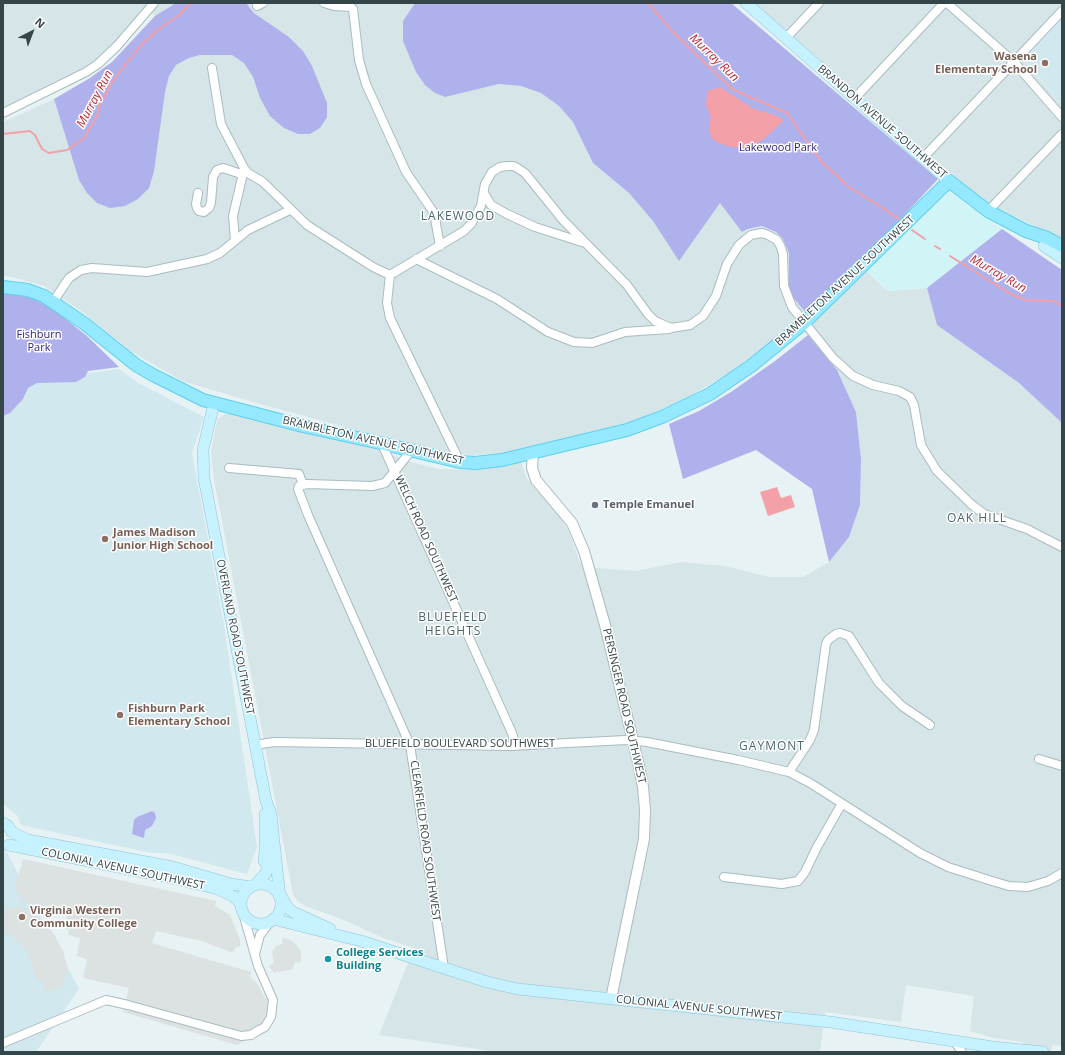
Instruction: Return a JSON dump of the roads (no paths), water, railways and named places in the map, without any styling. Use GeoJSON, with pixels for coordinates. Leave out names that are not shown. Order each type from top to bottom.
{"type":"FeatureCollection","features":[{"type":"Feature","properties":{"kind":"main road","name":"BRANDON AVENUE SOUTHWEST"},"geometry":{"type":"LineString","coordinates":[[746,3],[949,181],[988,211],[1026,231],[1047,238],[1062,246]]}},
{"type":"Feature","properties":{"kind":"main road","name":"BRAMBLETON AVENUE SOUTHWEST"},"geometry":{"type":"LineString","coordinates":[[3,286],[28,290],[53,302],[85,324],[136,365],[173,386],[214,403],[303,426],[460,462],[490,462],[626,430],[651,422],[689,405],[730,382],[804,323],[949,181]]}},
{"type":"Feature","properties":{"kind":"main road","name":"BRANDON AVENUE SOUTHWEST"},"geometry":{"type":"LineString","coordinates":[[1026,231],[1044,246],[1062,258]]}},
{"type":"Feature","properties":{"kind":"main road","name":"BRANDON AVENUE SOUTHWEST"},"geometry":{"type":"LineString","coordinates":[[1044,246],[1062,255]]}},
{"type":"Feature","properties":{"kind":"main road","name":"OVERLAND ROAD SOUTHWEST"},"geometry":{"type":"LineString","coordinates":[[214,403],[203,450],[204,478],[266,801],[271,814],[280,897]]}},
{"type":"Feature","properties":{"kind":"main road","name":"OVERLAND ROAD SOUTHWEST"},"geometry":{"type":"LineString","coordinates":[[249,886],[262,879],[269,864],[270,849],[265,814],[266,801]]}},
{"type":"Feature","properties":{"kind":"main road"},"geometry":{"type":"LineString","coordinates":[[243,913],[244,893],[264,861],[266,852],[265,814]]}},
{"type":"Feature","properties":{"kind":"main road","name":"COLONIAL AVENUE SOUTHWEST"},"geometry":{"type":"LineString","coordinates":[[3,823],[8,826],[12,832],[28,840],[173,867],[249,886]]}},
{"type":"Feature","properties":{"kind":"main road"},"geometry":{"type":"LineString","coordinates":[[6,847],[13,839],[12,832]]}},
{"type":"Feature","properties":{"kind":"main road","name":"COLONIAL AVENUE SOUTHWEST"},"geometry":{"type":"LineString","coordinates":[[6,847],[168,876],[228,893],[243,913]]}},
{"type":"Feature","properties":{"kind":"main road"},"geometry":{"type":"LineString","coordinates":[[207,887],[230,901],[250,920],[258,923],[272,920],[279,911],[280,897],[268,886],[249,886]]}},
{"type":"Feature","properties":{"kind":"main road","name":"COLONIAL AVENUE SOUTHWEST"},"geometry":{"type":"LineString","coordinates":[[280,897],[293,912],[343,935],[506,987],[539,992],[830,1022],[954,1041],[1043,1052]]}},
{"type":"Feature","properties":{"kind":"main road","name":"COLONIAL AVENUE SOUTHWEST"},"geometry":{"type":"LineString","coordinates":[[272,920],[280,920],[361,941]]}},
{"type":"Feature","properties":{"kind":"street"},"geometry":{"type":"LineString","coordinates":[[3,113],[86,72],[98,64],[117,46],[154,3]]}},
{"type":"Feature","properties":{"kind":"street"},"geometry":{"type":"LineString","coordinates":[[324,3],[334,6],[352,5],[359,60],[366,84],[406,172],[434,213],[440,246]]}},
{"type":"Feature","properties":{"kind":"street"},"geometry":{"type":"LineString","coordinates":[[786,38],[819,3]]}},
{"type":"Feature","properties":{"kind":"street"},"geometry":{"type":"LineString","coordinates":[[855,98],[946,3],[1014,62],[1062,117]]}},
{"type":"Feature","properties":{"kind":"street"},"geometry":{"type":"LineString","coordinates":[[923,158],[1062,11]]}},
{"type":"Feature","properties":{"kind":"street"},"geometry":{"type":"LineString","coordinates":[[212,68],[221,124],[245,172],[233,216],[233,234],[235,240]]}},
{"type":"Feature","properties":{"kind":"street"},"geometry":{"type":"LineString","coordinates":[[988,211],[1062,134]]}},
{"type":"Feature","properties":{"kind":"street"},"geometry":{"type":"LineString","coordinates":[[390,275],[440,246],[459,234],[471,224],[481,206],[488,177],[495,169],[508,166],[520,169],[530,178],[563,220],[627,285],[648,314],[655,320],[671,328]]}},
{"type":"Feature","properties":{"kind":"street"},"geometry":{"type":"LineString","coordinates":[[198,193],[196,204],[197,208],[199,211],[204,212],[209,208],[211,203],[213,177],[217,170],[223,168],[245,172],[263,182],[307,225],[373,267],[390,275]]}},
{"type":"Feature","properties":{"kind":"street"},"geometry":{"type":"LineString","coordinates":[[484,193],[491,205],[507,214],[535,227],[587,244]]}},
{"type":"Feature","properties":{"kind":"street"},"geometry":{"type":"LineString","coordinates":[[53,302],[66,282],[81,270],[92,268],[135,272],[155,271],[207,259],[220,253],[235,240],[265,221],[290,210]]}},
{"type":"Feature","properties":{"kind":"street"},"geometry":{"type":"LineString","coordinates":[[416,260],[497,299],[548,332],[574,342],[592,343],[635,330],[671,328],[690,325],[703,316],[716,296],[732,254],[747,237],[762,233],[773,237],[780,245],[783,254],[786,294],[804,323],[832,358],[854,376],[873,385],[899,391],[910,397],[914,405],[919,434],[924,451],[937,471],[971,504],[984,514],[1027,529],[1062,547]]}},
{"type":"Feature","properties":{"kind":"street"},"geometry":{"type":"LineString","coordinates":[[390,275],[387,303],[390,318],[460,462]]}},
{"type":"Feature","properties":{"kind":"street","name":"WELCH ROAD SOUTHWEST"},"geometry":{"type":"LineString","coordinates":[[382,444],[512,733],[516,746]]}},
{"type":"Feature","properties":{"kind":"street"},"geometry":{"type":"LineString","coordinates":[[229,468],[299,474],[303,485],[372,486],[386,483],[411,451]]}},
{"type":"Feature","properties":{"kind":"street","name":"PERSINGER ROAD SOUTHWEST"},"geometry":{"type":"LineString","coordinates":[[533,453],[532,468],[536,480],[572,523],[584,552],[633,740],[643,787],[645,823],[637,876],[611,999]]}},
{"type":"Feature","properties":{"kind":"street","name":"CLEARFIELD ROAD SOUTHWEST"},"geometry":{"type":"LineString","coordinates":[[303,485],[298,489],[319,541],[410,745],[444,968]]}},
{"type":"Feature","properties":{"kind":"street"},"geometry":{"type":"LineString","coordinates":[[789,772],[810,740],[814,730],[826,644],[831,636],[840,633],[849,636],[869,669],[891,696],[914,716],[930,725]]}},
{"type":"Feature","properties":{"kind":"street","name":"BLUEFIELD BOULEVARD SOUTHWEST"},"geometry":{"type":"LineString","coordinates":[[255,745],[274,742],[516,746],[633,740],[738,760],[789,772],[810,783],[841,805],[932,860],[992,882],[1009,886],[1028,887],[1048,881],[1062,873]]}},
{"type":"Feature","properties":{"kind":"street"},"geometry":{"type":"LineString","coordinates":[[1039,759],[1062,766]]}},
{"type":"Feature","properties":{"kind":"street"},"geometry":{"type":"LineString","coordinates":[[724,876],[782,884],[798,881],[805,872],[817,847],[841,805]]}},
{"type":"Feature","properties":{"kind":"street"},"geometry":{"type":"LineString","coordinates":[[3,1043],[106,1000],[230,1034],[241,1036],[251,1035],[265,1027],[268,1023],[273,1010],[273,1000],[258,966],[243,913]]}},
{"type":"Feature","properties":{"kind":"street"},"geometry":{"type":"LineString","coordinates":[[255,955],[260,935],[272,920]]}},
{"type":"Feature","properties":{"kind":"street"},"geometry":{"type":"LineString","coordinates":[[954,1041],[962,1052]]}},
{"type":"Feature","properties":{"kind":"waterway","name":"Murray Run"},"geometry":{"type":"LineString","coordinates":[[3,134],[30,131],[35,135],[42,149],[49,153],[67,150],[84,138],[98,114],[98,108],[112,82],[139,47],[156,31],[179,15],[191,3]]}},
{"type":"Feature","properties":{"kind":"waterway","name":"Murray Run"},"geometry":{"type":"LineString","coordinates":[[648,3],[672,31],[732,89],[787,113],[821,161],[848,186],[901,220]]}},
{"type":"Feature","properties":{"kind":"waterway","name":"Murray Run"},"geometry":{"type":"LineString","coordinates":[[912,230],[925,239]]}},
{"type":"Feature","properties":{"kind":"waterway","name":"Murray Run"},"geometry":{"type":"LineString","coordinates":[[935,246],[940,249]]}},
{"type":"Feature","properties":{"kind":"waterway","name":"Murray Run"},"geometry":{"type":"LineString","coordinates":[[950,256],[1009,293],[1025,300],[1054,301],[1062,306]]}},
{"type":"Feature","properties":{"kind":"place","name":"Wasena Elementary School"},"geometry":{"type":"Point","coordinates":[1045,63]}},
{"type":"Feature","properties":{"kind":"place","name":"Temple Emanuel"},"geometry":{"type":"Point","coordinates":[595,505]}},
{"type":"Feature","properties":{"kind":"place","name":"James Madison Junior High School"},"geometry":{"type":"Point","coordinates":[105,539]}},
{"type":"Feature","properties":{"kind":"place","name":"Fishburn Park Elementary School"},"geometry":{"type":"Point","coordinates":[120,715]}},
{"type":"Feature","properties":{"kind":"place","name":"Virginia Western Community College"},"geometry":{"type":"Point","coordinates":[22,917]}},
{"type":"Feature","properties":{"kind":"place","name":"College Services Building"},"geometry":{"type":"Point","coordinates":[328,959]}},
{"type":"Feature","properties":{"kind":"district","name":"LAKEWOOD"},"geometry":{"type":"Point","coordinates":[458,217]}},
{"type":"Feature","properties":{"kind":"district","name":"OAK HILL"},"geometry":{"type":"Point","coordinates":[977,519]}},
{"type":"Feature","properties":{"kind":"district","name":"BLUEFIELD HEIGHTS"},"geometry":{"type":"Point","coordinates":[453,625]}},
{"type":"Feature","properties":{"kind":"district","name":"GAYMONT"},"geometry":{"type":"Point","coordinates":[772,747]}},
{"type":"Feature","properties":{"kind":"park label","name":"Lakewood Park"},"geometry":{"type":"Point","coordinates":[778,148]}},
{"type":"Feature","properties":{"kind":"park label","name":"Fishburn Park"},"geometry":{"type":"Point","coordinates":[39,341]}}]}
